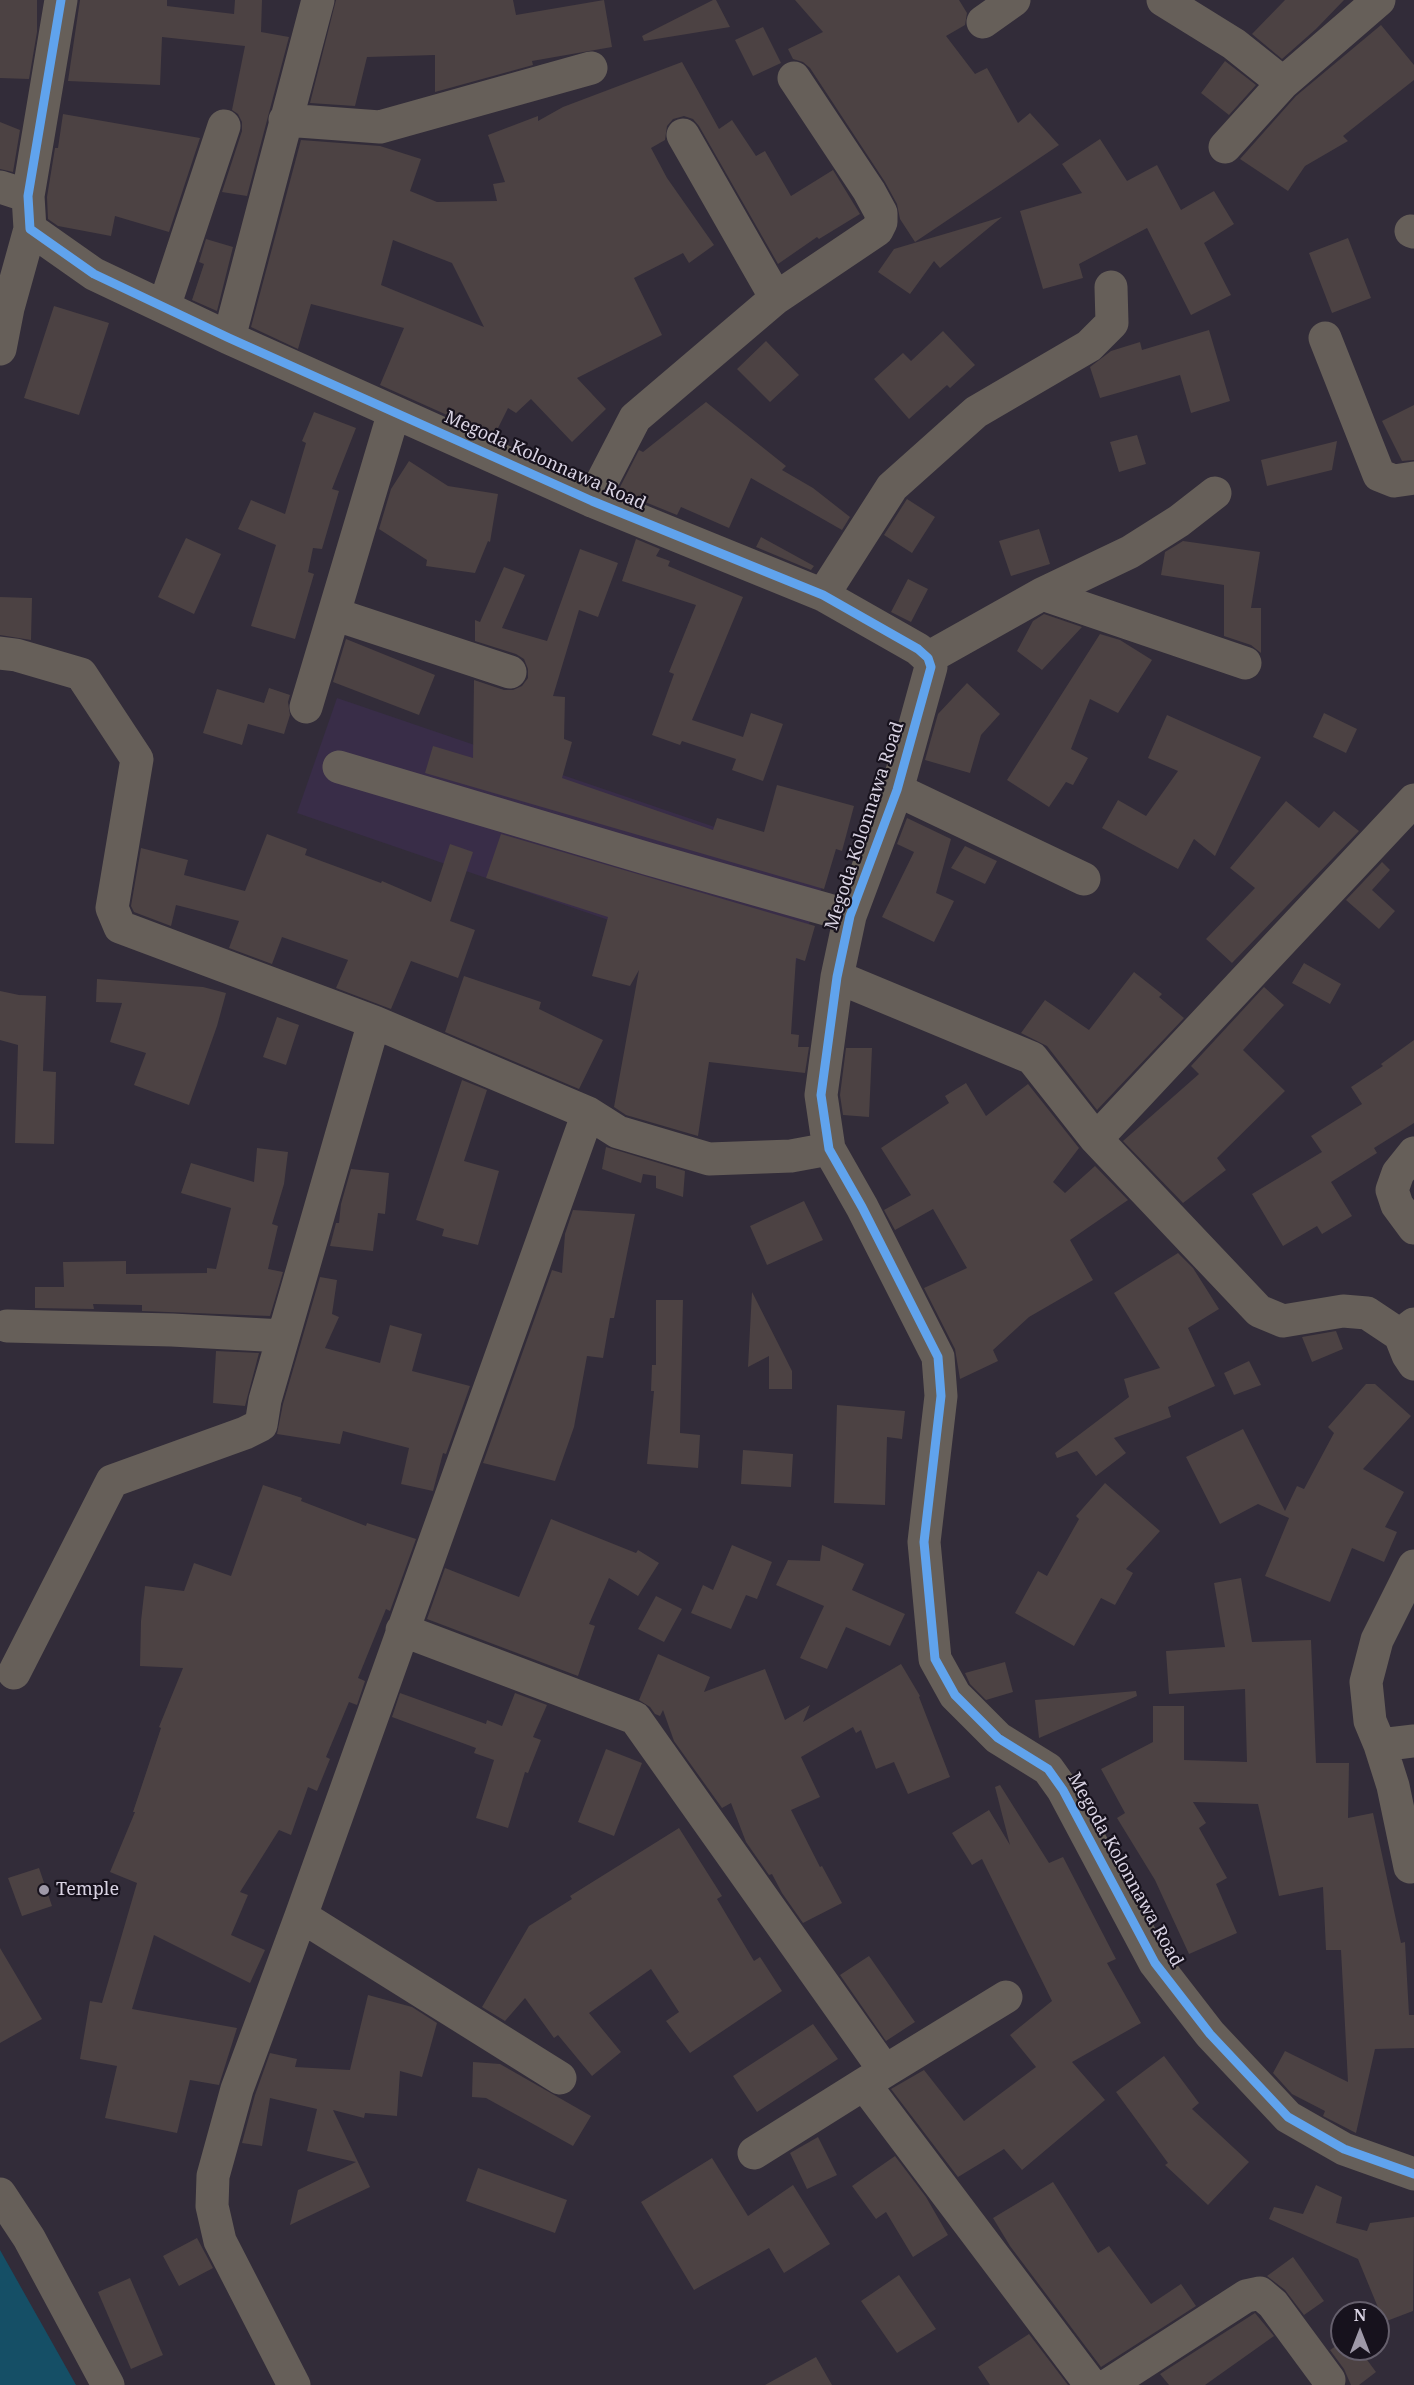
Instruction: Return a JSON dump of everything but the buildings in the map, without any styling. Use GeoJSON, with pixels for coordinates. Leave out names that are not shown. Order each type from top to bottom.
{"type":"FeatureCollection","features":[{"type":"Feature","properties":{"kind":"street"},"geometry":{"type":"LineString","coordinates":[[0,346],[30,229],[14,191],[61,0]]}},
{"type":"Feature","properties":{"kind":"street"},"geometry":{"type":"LineString","coordinates":[[229,338],[318,0]]}},
{"type":"Feature","properties":{"kind":"street"},"geometry":{"type":"LineString","coordinates":[[983,22],[1014,0]]}},
{"type":"Feature","properties":{"kind":"street"},"geometry":{"type":"LineString","coordinates":[[1163,0],[1234,44],[1283,83]]}},
{"type":"Feature","properties":{"kind":"street"},"geometry":{"type":"LineString","coordinates":[[1225,147],[1283,83],[1379,0]]}},
{"type":"Feature","properties":{"kind":"street"},"geometry":{"type":"LineString","coordinates":[[285,120],[380,127],[591,68]]}},
{"type":"Feature","properties":{"kind":"street"},"geometry":{"type":"LineString","coordinates":[[592,501],[634,418],[776,298],[877,230],[881,222],[881,213],[869,191],[794,78]]}},
{"type":"Feature","properties":{"kind":"street"},"geometry":{"type":"LineString","coordinates":[[164,307],[224,126]]}},
{"type":"Feature","properties":{"kind":"street"},"geometry":{"type":"LineString","coordinates":[[683,135],[776,298]]}},
{"type":"Feature","properties":{"kind":"street","name":"Megoda Kolonnawa Road"},"geometry":{"type":"LineString","coordinates":[[30,229],[94,274],[229,338],[592,501],[823,595],[918,649],[928,658],[930,667],[897,790],[850,916],[837,977],[821,1095],[829,1149],[862,1207],[938,1358],[941,1396],[924,1542],[935,1659],[955,1695],[998,1738],[1048,1769],[1063,1790],[1155,1963],[1210,2034],[1288,2116],[1344,2149],[1414,2174]]}},
{"type":"Feature","properties":{"kind":"street"},"geometry":{"type":"LineString","coordinates":[[823,595],[892,488],[976,412],[1089,346],[1112,323],[1111,287]]}},
{"type":"Feature","properties":{"kind":"street"},"geometry":{"type":"LineString","coordinates":[[1325,338],[1379,475],[1394,481],[1414,478]]}},
{"type":"Feature","properties":{"kind":"street"},"geometry":{"type":"LineString","coordinates":[[306,707],[394,412]]}},
{"type":"Feature","properties":{"kind":"street"},"geometry":{"type":"LineString","coordinates":[[928,658],[1042,594],[1130,552],[1179,521],[1215,493]]}},
{"type":"Feature","properties":{"kind":"street"},"geometry":{"type":"LineString","coordinates":[[1042,594],[1245,663]]}},
{"type":"Feature","properties":{"kind":"street"},"geometry":{"type":"LineString","coordinates":[[334,614],[510,672]]}},
{"type":"Feature","properties":{"kind":"street"},"geometry":{"type":"LineString","coordinates":[[0,653],[16,655],[81,674],[137,759],[112,908],[120,927],[374,1022],[588,1113],[618,1132],[709,1159],[791,1156],[829,1149]]}},
{"type":"Feature","properties":{"kind":"street"},"geometry":{"type":"LineString","coordinates":[[339,766],[649,859],[850,916]]}},
{"type":"Feature","properties":{"kind":"street"},"geometry":{"type":"LineString","coordinates":[[897,790],[1084,879]]}},
{"type":"Feature","properties":{"kind":"street"},"geometry":{"type":"LineString","coordinates":[[1096,1140],[1414,800]]}},
{"type":"Feature","properties":{"kind":"street"},"geometry":{"type":"LineString","coordinates":[[837,977],[1032,1058],[1096,1140],[1259,1311],[1283,1321],[1343,1311],[1367,1314],[1407,1329],[1408,1354],[1414,1364]]}},
{"type":"Feature","properties":{"kind":"street"},"geometry":{"type":"LineString","coordinates":[[14,1673],[112,1481],[245,1433],[261,1425],[265,1400],[374,1022]]}},
{"type":"Feature","properties":{"kind":"street"},"geometry":{"type":"LineString","coordinates":[[294,2385],[220,2241],[212,2206],[213,2176],[237,2089],[588,1113]]}},
{"type":"Feature","properties":{"kind":"street"},"geometry":{"type":"LineString","coordinates":[[1414,1153],[1398,1173],[1392,1190],[1397,1205],[1414,1228]]}},
{"type":"Feature","properties":{"kind":"street"},"geometry":{"type":"LineString","coordinates":[[7,1326],[172,1330],[283,1336]]}},
{"type":"Feature","properties":{"kind":"street"},"geometry":{"type":"LineString","coordinates":[[1410,1867],[1393,1786],[1370,1721],[1366,1682],[1377,1641],[1414,1566]]}},
{"type":"Feature","properties":{"kind":"street"},"geometry":{"type":"LineString","coordinates":[[402,1630],[634,1718],[874,2077],[1091,2385]]}},
{"type":"Feature","properties":{"kind":"street"},"geometry":{"type":"LineString","coordinates":[[1380,1745],[1414,1741]]}},
{"type":"Feature","properties":{"kind":"street"},"geometry":{"type":"LineString","coordinates":[[301,1916],[560,2078]]}},
{"type":"Feature","properties":{"kind":"street"},"geometry":{"type":"LineString","coordinates":[[754,2153],[1006,1997]]}},
{"type":"Feature","properties":{"kind":"street"},"geometry":{"type":"LineString","coordinates":[[0,2194],[29,2238],[108,2385]]}},
{"type":"Feature","properties":{"kind":"street"},"geometry":{"type":"LineString","coordinates":[[1108,2385],[1246,2296],[1260,2293],[1273,2304],[1329,2380]]}},
{"type":"Feature","properties":{"kind":"shaded area"},"geometry":{"type":"Polygon","coordinates":[[[337,698],[829,866],[789,982],[297,813],[337,698]]]}},
{"type":"Feature","properties":{"kind":"water"},"geometry":{"type":"Polygon","coordinates":[[[0,2250],[76,2385],[0,2385],[0,2250]]]}},
{"type":"Feature","properties":{"kind":"cycle path"},"geometry":{"type":"LineString","coordinates":[[61,0],[28,196],[30,229],[94,274],[229,338],[592,501],[823,595],[918,649],[928,658],[931,667],[897,790],[850,916],[837,977],[821,1095],[829,1149],[862,1207],[938,1357],[941,1396],[924,1542],[935,1659],[955,1695],[998,1738],[1048,1769],[1063,1790],[1155,1963],[1210,2034],[1288,2117],[1344,2149],[1414,2174]]}},
{"type":"Feature","properties":{"kind":"place","name":"Temple"},"geometry":{"type":"Point","coordinates":[44,1890]}}]}
